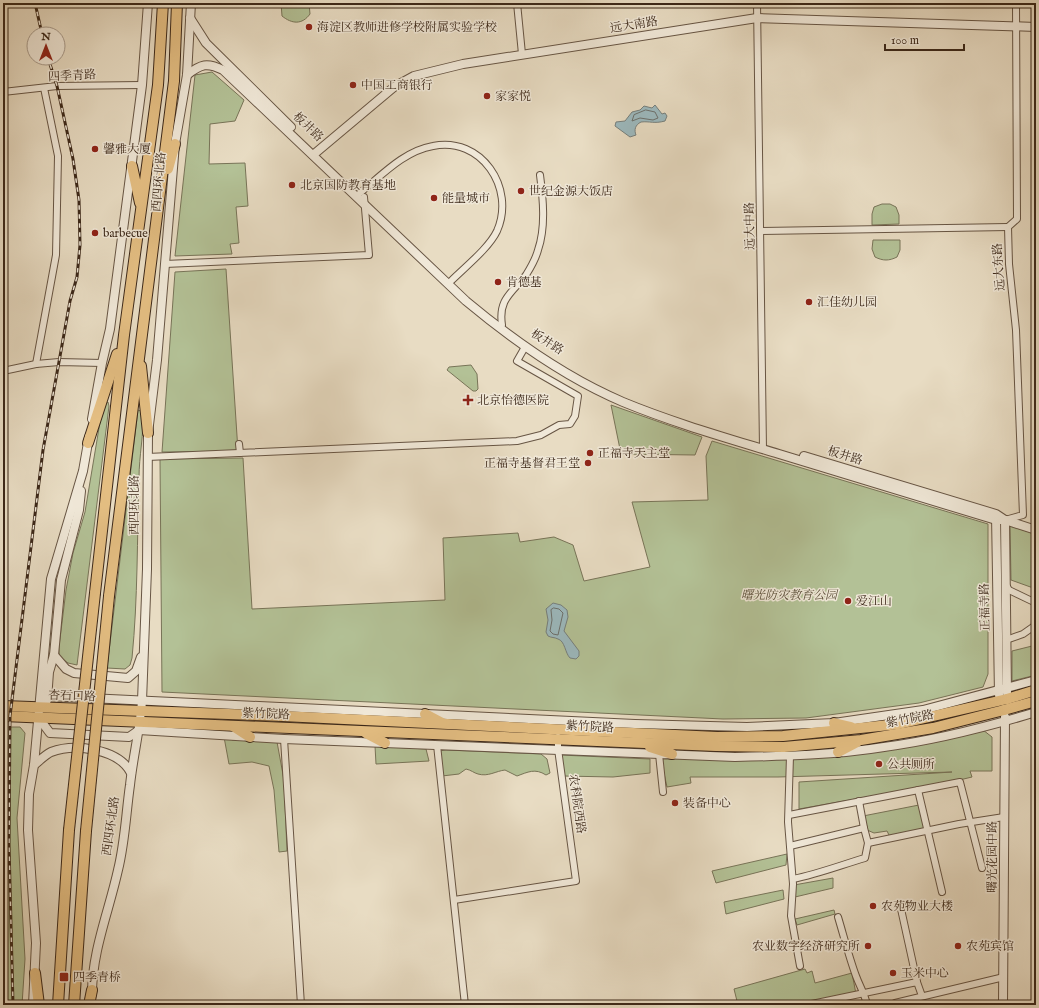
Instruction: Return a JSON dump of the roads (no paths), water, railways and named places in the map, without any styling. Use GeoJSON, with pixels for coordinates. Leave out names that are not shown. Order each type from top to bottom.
{"type":"FeatureCollection","features":[{"type":"Feature","properties":{"kind":"main road","name":"西四环北路"},"geometry":{"type":"LineString","coordinates":[[58,1005],[69,830],[124,335],[158,85],[163,3]]}},
{"type":"Feature","properties":{"kind":"main road","name":"西四环北路"},"geometry":{"type":"LineString","coordinates":[[74,1005],[86,831],[110,596],[140,344],[174,81],[178,3]]}},
{"type":"Feature","properties":{"kind":"main road"},"geometry":{"type":"LineString","coordinates":[[160,194],[176,144]]}},
{"type":"Feature","properties":{"kind":"main road"},"geometry":{"type":"LineString","coordinates":[[132,166],[141,210]]}},
{"type":"Feature","properties":{"kind":"main road"},"geometry":{"type":"LineString","coordinates":[[88,443],[124,335]]}},
{"type":"Feature","properties":{"kind":"main road"},"geometry":{"type":"LineString","coordinates":[[140,344],[148,433]]}},
{"type":"Feature","properties":{"kind":"main road","name":"紫竹院路"},"geometry":{"type":"LineString","coordinates":[[140,716],[443,724],[717,737],[860,735],[1003,695],[1036,690]]}},
{"type":"Feature","properties":{"kind":"main road","name":"紫竹院路"},"geometry":{"type":"LineString","coordinates":[[140,716],[234,726],[362,731],[558,729],[638,743],[784,747],[860,735],[933,728],[1036,701]]}},
{"type":"Feature","properties":{"kind":"main road","name":"杏石口路"},"geometry":{"type":"LineString","coordinates":[[3,706],[41,711],[140,716]]}},
{"type":"Feature","properties":{"kind":"main road","name":"杏石口路"},"geometry":{"type":"LineString","coordinates":[[3,716],[41,711]]}},
{"type":"Feature","properties":{"kind":"main road"},"geometry":{"type":"LineString","coordinates":[[425,714],[443,724]]}},
{"type":"Feature","properties":{"kind":"main road"},"geometry":{"type":"LineString","coordinates":[[834,723],[860,735],[838,752]]}},
{"type":"Feature","properties":{"kind":"main road"},"geometry":{"type":"LineString","coordinates":[[234,726],[250,737]]}},
{"type":"Feature","properties":{"kind":"main road"},"geometry":{"type":"LineString","coordinates":[[362,731],[385,743]]}},
{"type":"Feature","properties":{"kind":"main road"},"geometry":{"type":"LineString","coordinates":[[638,743],[672,754]]}},
{"type":"Feature","properties":{"kind":"main road"},"geometry":{"type":"LineString","coordinates":[[35,972],[39,1005]]}},
{"type":"Feature","properties":{"kind":"main road"},"geometry":{"type":"LineString","coordinates":[[89,1005],[92,990]]}},
{"type":"Feature","properties":{"kind":"street"},"geometry":{"type":"LineString","coordinates":[[47,696],[140,716],[129,737],[50,733],[41,711],[47,696],[49,672],[54,655],[61,580],[79,510],[83,471],[102,363],[110,329],[142,85],[148,3]]}},
{"type":"Feature","properties":{"kind":"street","name":"西四环北路"},"geometry":{"type":"LineString","coordinates":[[92,1005],[92,990],[97,948],[119,868],[140,716],[147,569],[148,433],[157,360],[176,144],[187,75],[190,3]]}},
{"type":"Feature","properties":{"kind":"street"},"geometry":{"type":"LineString","coordinates":[[518,3],[522,54]]}},
{"type":"Feature","properties":{"kind":"street","name":"远大中路"},"geometry":{"type":"LineString","coordinates":[[757,3],[763,446]]}},
{"type":"Feature","properties":{"kind":"street","name":"远大东路"},"geometry":{"type":"LineString","coordinates":[[1005,520],[1023,515],[1016,330],[1009,264],[1008,227],[1017,219],[1016,3]]}},
{"type":"Feature","properties":{"kind":"street","name":"板井路"},"geometry":{"type":"LineString","coordinates":[[190,18],[206,43],[314,154],[451,281],[502,325],[546,356],[588,380],[666,414],[763,446],[1005,520]]}},
{"type":"Feature","properties":{"kind":"street","name":"远大南路"},"geometry":{"type":"LineString","coordinates":[[314,154],[394,87],[414,76],[437,69],[522,54],[757,18],[1036,27]]}},
{"type":"Feature","properties":{"kind":"street"},"geometry":{"type":"LineString","coordinates":[[187,75],[200,66],[214,65],[223,70],[362,198],[466,301],[525,347],[587,384],[623,402],[678,422],[763,446]]}},
{"type":"Feature","properties":{"kind":"street","name":"四季青路"},"geometry":{"type":"LineString","coordinates":[[3,92],[57,86],[142,85]]}},
{"type":"Feature","properties":{"kind":"street"},"geometry":{"type":"LineString","coordinates":[[36,364],[56,255],[58,156],[44,88]]}},
{"type":"Feature","properties":{"kind":"street"},"geometry":{"type":"LineString","coordinates":[[362,198],[398,162],[411,154],[431,146],[451,145],[462,148],[483,161],[493,171],[498,180],[502,204],[497,232],[451,281]]}},
{"type":"Feature","properties":{"kind":"street"},"geometry":{"type":"LineString","coordinates":[[502,325],[502,308],[507,295],[526,275],[539,249],[542,196],[540,175]]}},
{"type":"Feature","properties":{"kind":"street"},"geometry":{"type":"LineString","coordinates":[[165,264],[369,255],[362,198]]}},
{"type":"Feature","properties":{"kind":"street"},"geometry":{"type":"LineString","coordinates":[[761,231],[1008,227]]}},
{"type":"Feature","properties":{"kind":"street"},"geometry":{"type":"LineString","coordinates":[[147,457],[517,440],[541,435],[559,425],[570,424],[575,416],[578,396],[517,361],[525,347]]}},
{"type":"Feature","properties":{"kind":"street"},"geometry":{"type":"LineString","coordinates":[[3,371],[36,364],[59,362],[102,363]]}},
{"type":"Feature","properties":{"kind":"street"},"geometry":{"type":"LineString","coordinates":[[240,444],[240,453]]}},
{"type":"Feature","properties":{"kind":"street"},"geometry":{"type":"LineString","coordinates":[[32,1005],[36,943],[28,830],[29,794],[41,711],[50,579],[83,471]]}},
{"type":"Feature","properties":{"kind":"street","name":"正福寺路"},"geometry":{"type":"LineString","coordinates":[[996,517],[1003,695]]}},
{"type":"Feature","properties":{"kind":"street"},"geometry":{"type":"LineString","coordinates":[[1005,520],[1036,530]]}},
{"type":"Feature","properties":{"kind":"street","name":"正福寺路"},"geometry":{"type":"LineString","coordinates":[[1003,695],[1006,640],[1005,520]]}},
{"type":"Feature","properties":{"kind":"street"},"geometry":{"type":"LineString","coordinates":[[1006,585],[1009,590],[1036,603],[1036,608]]}},
{"type":"Feature","properties":{"kind":"street"},"geometry":{"type":"LineString","coordinates":[[1006,640],[1023,634],[1033,627]]}},
{"type":"Feature","properties":{"kind":"street"},"geometry":{"type":"LineString","coordinates":[[45,643],[49,672]]}},
{"type":"Feature","properties":{"kind":"street"},"geometry":{"type":"LineString","coordinates":[[54,655],[66,669],[74,673],[128,678],[136,671],[143,652]]}},
{"type":"Feature","properties":{"kind":"street","name":"紫竹院路"},"geometry":{"type":"LineString","coordinates":[[140,716],[425,714],[558,729],[747,727],[834,723],[923,710],[1003,695],[1036,680]]}},
{"type":"Feature","properties":{"kind":"street"},"geometry":{"type":"LineString","coordinates":[[1003,695],[1004,710]]}},
{"type":"Feature","properties":{"kind":"street","name":"曙光花园中路"},"geometry":{"type":"LineString","coordinates":[[1003,1005],[1004,710]]}},
{"type":"Feature","properties":{"kind":"street","name":"紫竹院路"},"geometry":{"type":"LineString","coordinates":[[140,716],[250,737],[735,757],[790,756],[884,748],[926,740],[1036,712]]}},
{"type":"Feature","properties":{"kind":"street","name":"农科院西路"},"geometry":{"type":"LineString","coordinates":[[454,900],[576,881],[558,750],[558,729]]}},
{"type":"Feature","properties":{"kind":"street"},"geometry":{"type":"LineString","coordinates":[[284,739],[301,1005]]}},
{"type":"Feature","properties":{"kind":"street"},"geometry":{"type":"LineString","coordinates":[[437,745],[464,1005]]}},
{"type":"Feature","properties":{"kind":"street"},"geometry":{"type":"LineString","coordinates":[[34,765],[49,753],[56,750],[86,750],[107,754],[121,760],[131,773]]}},
{"type":"Feature","properties":{"kind":"street"},"geometry":{"type":"LineString","coordinates":[[659,754],[663,792]]}},
{"type":"Feature","properties":{"kind":"street"},"geometry":{"type":"LineString","coordinates":[[790,756],[789,815],[793,879],[791,916],[800,966]]}},
{"type":"Feature","properties":{"kind":"street"},"geometry":{"type":"LineString","coordinates":[[789,815],[960,782],[982,868]]}},
{"type":"Feature","properties":{"kind":"street"},"geometry":{"type":"LineString","coordinates":[[918,790],[942,892]]}},
{"type":"Feature","properties":{"kind":"street"},"geometry":{"type":"LineString","coordinates":[[793,879],[825,872],[833,868],[866,858],[868,843],[859,801]]}},
{"type":"Feature","properties":{"kind":"street"},"geometry":{"type":"LineString","coordinates":[[868,843],[971,822],[1004,817]]}},
{"type":"Feature","properties":{"kind":"street"},"geometry":{"type":"LineString","coordinates":[[790,846],[864,828]]}},
{"type":"Feature","properties":{"kind":"street"},"geometry":{"type":"LineString","coordinates":[[901,909],[922,996]]}},
{"type":"Feature","properties":{"kind":"street"},"geometry":{"type":"LineString","coordinates":[[838,917],[854,970],[859,984],[865,993],[867,1005]]}},
{"type":"Feature","properties":{"kind":"street"},"geometry":{"type":"LineString","coordinates":[[894,1002],[906,1002],[922,996],[1004,977]]}},
{"type":"Feature","properties":{"kind":"street"},"geometry":{"type":"LineString","coordinates":[[807,1005],[918,982]]}},
{"type":"Feature","properties":{"kind":"water"},"geometry":{"type":"Polygon","coordinates":[[[655,105],[662,114],[665,113],[667,116],[665,121],[641,122],[637,125],[635,131],[636,135],[630,137],[615,126],[616,122],[625,121],[632,112],[640,110],[644,106],[652,108],[655,105]]]}},
{"type":"Feature","properties":{"kind":"water"},"geometry":{"type":"Polygon","coordinates":[[[553,603],[561,605],[567,610],[568,617],[564,631],[579,651],[579,656],[576,659],[570,658],[560,640],[548,636],[546,632],[548,620],[546,609],[553,603]]]}},
{"type":"Feature","properties":{"kind":"tunnel"},"geometry":{"type":"LineString","coordinates":[[1033,627],[1036,608]]}},
{"type":"Feature","properties":{"kind":"railway"},"geometry":{"type":"LineString","coordinates":[[35,3],[40,26]]}},
{"type":"Feature","properties":{"kind":"railway"},"geometry":{"type":"LineString","coordinates":[[13,1005],[9,845],[10,716],[43,450],[70,301],[77,277],[80,245],[79,200],[73,159],[57,86],[51,66]]}},
{"type":"Feature","properties":{"kind":"place","name":"海淀区教师进修学校附属实验学校"},"geometry":{"type":"Point","coordinates":[309,27]}},
{"type":"Feature","properties":{"kind":"place","name":"中国工商银行"},"geometry":{"type":"Point","coordinates":[353,85]}},
{"type":"Feature","properties":{"kind":"place","name":"家家悦"},"geometry":{"type":"Point","coordinates":[487,96]}},
{"type":"Feature","properties":{"kind":"place","name":"馨雅大厦"},"geometry":{"type":"Point","coordinates":[95,149]}},
{"type":"Feature","properties":{"kind":"place","name":"北京国防教育基地"},"geometry":{"type":"Point","coordinates":[292,185]}},
{"type":"Feature","properties":{"kind":"place","name":"世纪金源大饭店"},"geometry":{"type":"Point","coordinates":[521,191]}},
{"type":"Feature","properties":{"kind":"place","name":"能量城市"},"geometry":{"type":"Point","coordinates":[434,198]}},
{"type":"Feature","properties":{"kind":"place","name":"barbecue"},"geometry":{"type":"Point","coordinates":[95,233]}},
{"type":"Feature","properties":{"kind":"place","name":"肯德基"},"geometry":{"type":"Point","coordinates":[498,282]}},
{"type":"Feature","properties":{"kind":"place","name":"汇佳幼儿园"},"geometry":{"type":"Point","coordinates":[809,302]}},
{"type":"Feature","properties":{"kind":"place","name":"北京怡德医院"},"geometry":{"type":"Point","coordinates":[468,400]}},
{"type":"Feature","properties":{"kind":"place","name":"正福寺天主堂"},"geometry":{"type":"Point","coordinates":[590,453]}},
{"type":"Feature","properties":{"kind":"place","name":"正福寺基督君王堂"},"geometry":{"type":"Point","coordinates":[588,463]}},
{"type":"Feature","properties":{"kind":"place","name":"爱江山"},"geometry":{"type":"Point","coordinates":[848,601]}},
{"type":"Feature","properties":{"kind":"place","name":"公共厕所"},"geometry":{"type":"Point","coordinates":[879,764]}},
{"type":"Feature","properties":{"kind":"place","name":"装备中心"},"geometry":{"type":"Point","coordinates":[675,803]}},
{"type":"Feature","properties":{"kind":"place","name":"农苑物业大楼"},"geometry":{"type":"Point","coordinates":[873,906]}},
{"type":"Feature","properties":{"kind":"place","name":"农业数字经济研究所"},"geometry":{"type":"Point","coordinates":[868,946]}},
{"type":"Feature","properties":{"kind":"place","name":"农苑宾馆"},"geometry":{"type":"Point","coordinates":[958,946]}},
{"type":"Feature","properties":{"kind":"place","name":"玉米中心"},"geometry":{"type":"Point","coordinates":[893,973]}},
{"type":"Feature","properties":{"kind":"place","name":"四季青桥"},"geometry":{"type":"Point","coordinates":[64,977]}},
{"type":"Feature","properties":{"kind":"park label","name":"曙光防灾教育公园"},"geometry":{"type":"Point","coordinates":[789,595]}}]}
